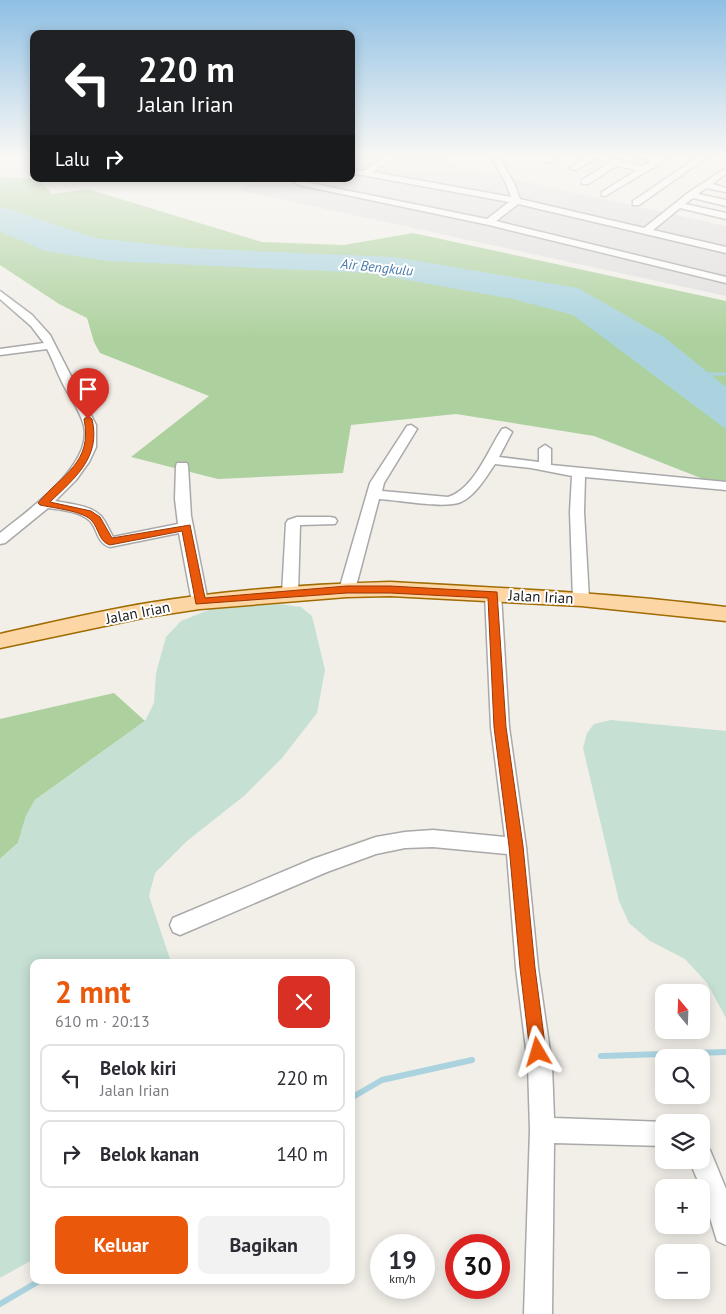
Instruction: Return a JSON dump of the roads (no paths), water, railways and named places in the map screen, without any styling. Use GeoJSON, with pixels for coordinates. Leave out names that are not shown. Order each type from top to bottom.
{"type":"FeatureCollection","features":[{"type":"Feature","properties":{"kind":"main road","name":"Jalan Irian"},"geometry":{"type":"LineString","coordinates":[[0,641],[147,610],[200,602],[347,590],[493,594],[662,606],[726,614]]}},
{"type":"Feature","properties":{"kind":"street"},"geometry":{"type":"LineString","coordinates":[[460,216],[726,280]]}},
{"type":"Feature","properties":{"kind":"street"},"geometry":{"type":"LineString","coordinates":[[488,222],[496,216]]}},
{"type":"Feature","properties":{"kind":"street"},"geometry":{"type":"LineString","coordinates":[[582,216],[726,250]]}},
{"type":"Feature","properties":{"kind":"street"},"geometry":{"type":"LineString","coordinates":[[646,231],[665,216]]}},
{"type":"Feature","properties":{"kind":"street"},"geometry":{"type":"LineString","coordinates":[[0,294],[34,324],[51,345],[61,369],[88,419],[91,433],[90,445],[74,473],[0,540]]}},
{"type":"Feature","properties":{"kind":"street"},"geometry":{"type":"LineString","coordinates":[[0,352],[51,345]]}},
{"type":"Feature","properties":{"kind":"street"},"geometry":{"type":"LineString","coordinates":[[347,590],[380,476],[411,429]]}},
{"type":"Feature","properties":{"kind":"street"},"geometry":{"type":"LineString","coordinates":[[374,494],[456,500],[464,496],[492,460],[506,432]]}},
{"type":"Feature","properties":{"kind":"street"},"geometry":{"type":"LineString","coordinates":[[545,449],[545,468]]}},
{"type":"Feature","properties":{"kind":"street"},"geometry":{"type":"LineString","coordinates":[[492,460],[531,464],[579,473],[726,486]]}},
{"type":"Feature","properties":{"kind":"street"},"geometry":{"type":"LineString","coordinates":[[182,466],[180,483],[200,602]]}},
{"type":"Feature","properties":{"kind":"street"},"geometry":{"type":"LineString","coordinates":[[579,473],[577,512],[581,600]]}},
{"type":"Feature","properties":{"kind":"street"},"geometry":{"type":"LineString","coordinates":[[43,503],[88,513],[96,519],[110,542],[187,527]]}},
{"type":"Feature","properties":{"kind":"street"},"geometry":{"type":"LineString","coordinates":[[290,594],[293,523],[297,520],[330,521]]}},
{"type":"Feature","properties":{"kind":"street"},"geometry":{"type":"LineString","coordinates":[[493,594],[500,727],[516,846],[527,968],[540,1066],[542,1130],[538,1314]]}},
{"type":"Feature","properties":{"kind":"street"},"geometry":{"type":"LineString","coordinates":[[180,925],[320,866],[362,851],[396,842],[427,838],[457,839],[516,846]]}},
{"type":"Feature","properties":{"kind":"street"},"geometry":{"type":"LineString","coordinates":[[542,1130],[655,1134]]}},
{"type":"Feature","properties":{"kind":"street"},"geometry":{"type":"LineString","coordinates":[[706,1169],[726,1232]]}},
{"type":"Feature","properties":{"kind":"water","name":"Air Bengkulu"},"geometry":{"type":"Polygon","coordinates":[[[0,216],[31,216],[95,238],[188,248],[394,257],[578,288],[664,337],[726,387],[726,429],[573,315],[513,299],[369,273],[108,261],[45,251],[0,231],[0,216]]]}},
{"type":"Feature","properties":{"kind":"waterway"},"geometry":{"type":"LineString","coordinates":[[702,374],[726,374]]}},
{"type":"Feature","properties":{"kind":"waterway"},"geometry":{"type":"LineString","coordinates":[[601,1056],[726,1052]]}},
{"type":"Feature","properties":{"kind":"waterway"},"geometry":{"type":"LineString","coordinates":[[355,1096],[382,1080],[472,1060]]}},
{"type":"Feature","properties":{"kind":"waterway"},"geometry":{"type":"LineString","coordinates":[[0,1304],[34,1284]]}}]}
